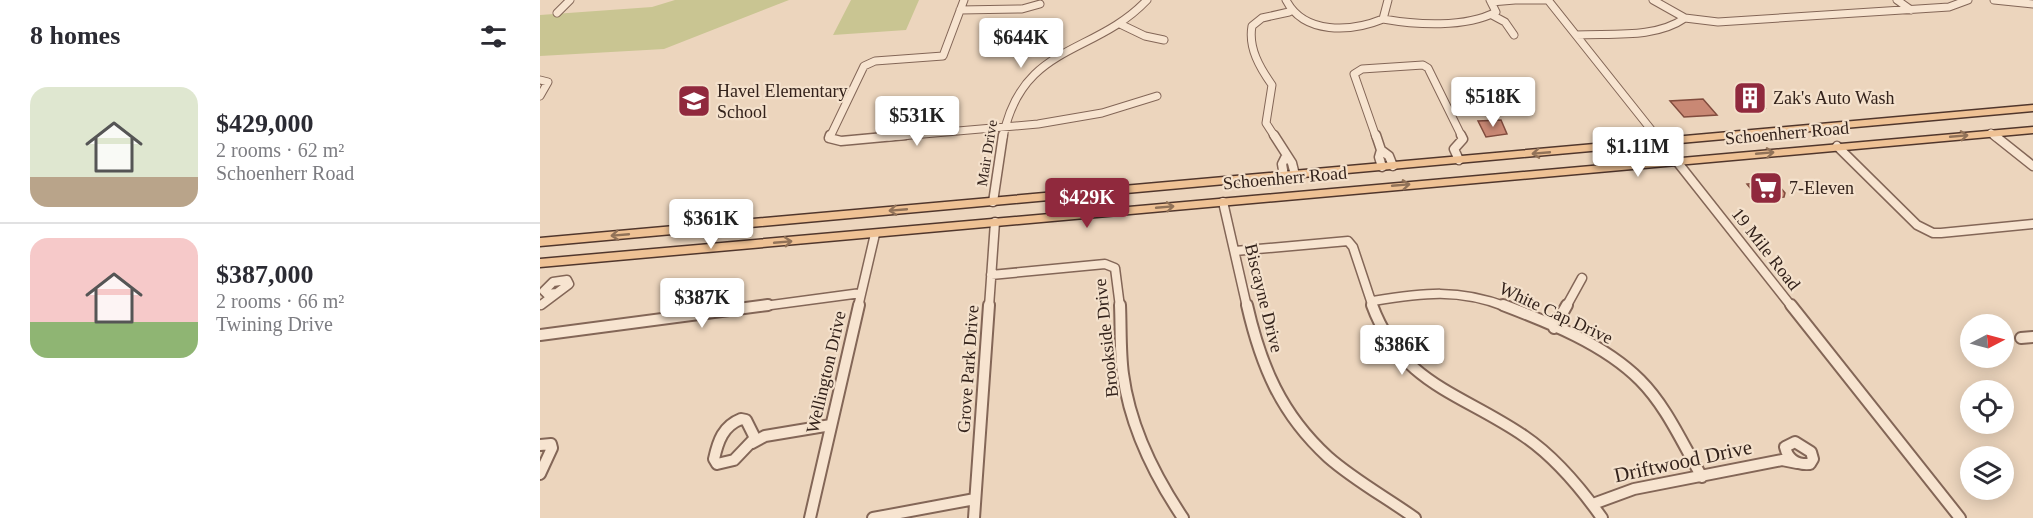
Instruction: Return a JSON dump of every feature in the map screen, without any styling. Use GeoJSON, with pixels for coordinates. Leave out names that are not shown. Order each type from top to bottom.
{"type":"FeatureCollection","features":[{"type":"Feature","properties":{"kind":"main road","name":"Schoenherr Road"},"geometry":{"type":"LineString","coordinates":[[540,242],[2033,108]]}},
{"type":"Feature","properties":{"kind":"main road"},"geometry":{"type":"LineString","coordinates":[[1858,125],[1871,135],[1870,141],[1866,144]]}},
{"type":"Feature","properties":{"kind":"main road","name":"Schoenherr Road"},"geometry":{"type":"LineString","coordinates":[[540,263],[2033,129]]}},
{"type":"Feature","properties":{"kind":"main road"},"geometry":{"type":"LineString","coordinates":[[1489,177],[1480,166],[1493,158]]}},
{"type":"Feature","properties":{"kind":"main road"},"geometry":{"type":"LineString","coordinates":[[1353,190],[1363,180],[1357,170]]}},
{"type":"Feature","properties":{"kind":"main road"},"geometry":{"type":"LineString","coordinates":[[819,239],[818,231],[823,225],[845,215]]}},
{"type":"Feature","properties":{"kind":"main road"},"geometry":{"type":"LineString","coordinates":[[683,251],[703,238],[706,227]]}},
{"type":"Feature","properties":{"kind":"street"},"geometry":{"type":"LineString","coordinates":[[557,13],[570,0]]}},
{"type":"Feature","properties":{"kind":"street"},"geometry":{"type":"LineString","coordinates":[[964,0],[943,56],[874,61],[864,66],[830,135],[832,140],[1003,127],[1071,119],[1157,96]]}},
{"type":"Feature","properties":{"kind":"street","name":"Mair Drive"},"geometry":{"type":"LineString","coordinates":[[993,202],[1003,127],[1022,89],[1051,58],[1120,24],[1147,0]]}},
{"type":"Feature","properties":{"kind":"street"},"geometry":{"type":"LineString","coordinates":[[1286,0],[1289,12]]}},
{"type":"Feature","properties":{"kind":"street"},"geometry":{"type":"LineString","coordinates":[[1383,19],[1388,0]]}},
{"type":"Feature","properties":{"kind":"street"},"geometry":{"type":"LineString","coordinates":[[1492,15],[1495,9],[1491,1],[1548,0]]}},
{"type":"Feature","properties":{"kind":"street","name":"19 Mile Road"},"geometry":{"type":"LineString","coordinates":[[1548,0],[1960,518]]}},
{"type":"Feature","properties":{"kind":"street"},"geometry":{"type":"LineString","coordinates":[[1653,0],[1685,18],[1732,22],[1955,6],[1968,0]]}},
{"type":"Feature","properties":{"kind":"street"},"geometry":{"type":"LineString","coordinates":[[1897,0],[1911,10]]}},
{"type":"Feature","properties":{"kind":"street"},"geometry":{"type":"LineString","coordinates":[[1994,0],[2033,4]]}},
{"type":"Feature","properties":{"kind":"street"},"geometry":{"type":"LineString","coordinates":[[960,10],[1022,9],[1040,4]]}},
{"type":"Feature","properties":{"kind":"street"},"geometry":{"type":"LineString","coordinates":[[1290,176],[1282,164],[1286,156],[1281,144],[1266,123],[1266,111],[1272,96],[1272,85],[1257,63],[1251,29],[1267,16],[1289,12],[1310,23],[1349,28],[1369,26],[1383,19],[1407,24],[1492,15],[1503,20],[1514,35]]}},
{"type":"Feature","properties":{"kind":"street"},"geometry":{"type":"LineString","coordinates":[[1576,35],[1663,29],[1679,24],[1685,18]]}},
{"type":"Feature","properties":{"kind":"street"},"geometry":{"type":"LineString","coordinates":[[1120,24],[1145,36],[1164,40]]}},
{"type":"Feature","properties":{"kind":"street"},"geometry":{"type":"LineString","coordinates":[[1387,167],[1389,156],[1381,150],[1354,74],[1362,69],[1424,64],[1462,139],[1454,149],[1459,160]]}},
{"type":"Feature","properties":{"kind":"street"},"geometry":{"type":"LineString","coordinates":[[540,96],[544,81]]}},
{"type":"Feature","properties":{"kind":"street"},"geometry":{"type":"LineString","coordinates":[[1991,133],[2033,166]]}},
{"type":"Feature","properties":{"kind":"street"},"geometry":{"type":"LineString","coordinates":[[1837,146],[1924,229],[1941,233],[2033,224]]}},
{"type":"Feature","properties":{"kind":"street","name":"Biscayne Drive"},"geometry":{"type":"LineString","coordinates":[[1223,202],[1256,345],[1281,402],[1329,459],[1415,518]]}},
{"type":"Feature","properties":{"kind":"street","name":"Grove Park Drive"},"geometry":{"type":"LineString","coordinates":[[974,518],[995,222]]}},
{"type":"Feature","properties":{"kind":"street","name":"Wellington Drive"},"geometry":{"type":"LineString","coordinates":[[810,518],[874,234]]}},
{"type":"Feature","properties":{"kind":"street"},"geometry":{"type":"LineString","coordinates":[[1234,251],[1348,241],[1353,247],[1394,348],[1416,369],[1449,393],[1527,438],[1568,474],[1602,518]]}},
{"type":"Feature","properties":{"kind":"street","name":"Brookside Drive"},"geometry":{"type":"LineString","coordinates":[[991,275],[1105,264],[1115,268],[1123,374],[1130,402],[1150,461],[1183,518]]}},
{"type":"Feature","properties":{"kind":"street"},"geometry":{"type":"LineString","coordinates":[[1554,328],[1582,278]]}},
{"type":"Feature","properties":{"kind":"street"},"geometry":{"type":"LineString","coordinates":[[567,280],[568,286],[541,306],[545,289],[554,282],[567,280]]}},
{"type":"Feature","properties":{"kind":"street"},"geometry":{"type":"LineString","coordinates":[[545,293],[558,293]]}},
{"type":"Feature","properties":{"kind":"street"},"geometry":{"type":"LineString","coordinates":[[540,335],[861,293]]}},
{"type":"Feature","properties":{"kind":"street","name":"White Cap Drive"},"geometry":{"type":"LineString","coordinates":[[1373,301],[1425,293],[1464,294],[1489,300],[1606,353],[1641,382],[1702,477]]}},
{"type":"Feature","properties":{"kind":"street"},"geometry":{"type":"LineString","coordinates":[[2020,338],[2033,337]]}},
{"type":"Feature","properties":{"kind":"street"},"geometry":{"type":"LineString","coordinates":[[759,434],[746,420],[731,422],[722,433],[715,462],[729,464],[759,434],[831,425]]}},
{"type":"Feature","properties":{"kind":"street","name":"Driftwood Drive"},"geometry":{"type":"LineString","coordinates":[[1593,504],[1620,492],[1702,477],[1784,455],[1797,463],[1810,464],[1813,459],[1811,452],[1795,442],[1787,444],[1784,455]]}},
{"type":"Feature","properties":{"kind":"street"},"geometry":{"type":"LineString","coordinates":[[540,445],[551,444],[552,448],[540,474]]}},
{"type":"Feature","properties":{"kind":"street"},"geometry":{"type":"LineString","coordinates":[[873,518],[975,499]]}},
{"type":"Feature","properties":{"kind":"shaded area"},"geometry":{"type":"Polygon","coordinates":[[[675,0],[789,0],[664,49],[540,56],[540,15],[652,7],[675,0]]]}},
{"type":"Feature","properties":{"kind":"shaded area"},"geometry":{"type":"Polygon","coordinates":[[[851,0],[919,0],[906,30],[833,35],[851,0]]]}},
{"type":"Feature","properties":{"kind":"building","name":"Zak's Auto Wash"},"geometry":{"type":"Polygon","coordinates":[[[1746,86],[1765,108],[1755,109],[1736,87],[1746,86]]]}},
{"type":"Feature","properties":{"kind":"building"},"geometry":{"type":"Polygon","coordinates":[[[1703,99],[1717,115],[1684,117],[1670,101],[1703,99]]]}},
{"type":"Feature","properties":{"kind":"building"},"geometry":{"type":"Polygon","coordinates":[[[1501,120],[1507,134],[1486,137],[1478,121],[1501,120]]]}},
{"type":"Feature","properties":{"kind":"building","name":"7-Eleven"},"geometry":{"type":"Polygon","coordinates":[[[1775,181],[1785,193],[1784,197],[1759,199],[1747,184],[1775,181]]]}},
{"type":"Feature","properties":{"kind":"place","name":"Zak's Auto Wash"},"geometry":{"type":"Point","coordinates":[1750,98]}},
{"type":"Feature","properties":{"kind":"place","name":"Havel Elementary School"},"geometry":{"type":"Point","coordinates":[694,101]}},
{"type":"Feature","properties":{"kind":"place","name":"7-Eleven"},"geometry":{"type":"Point","coordinates":[1766,188]}}]}
